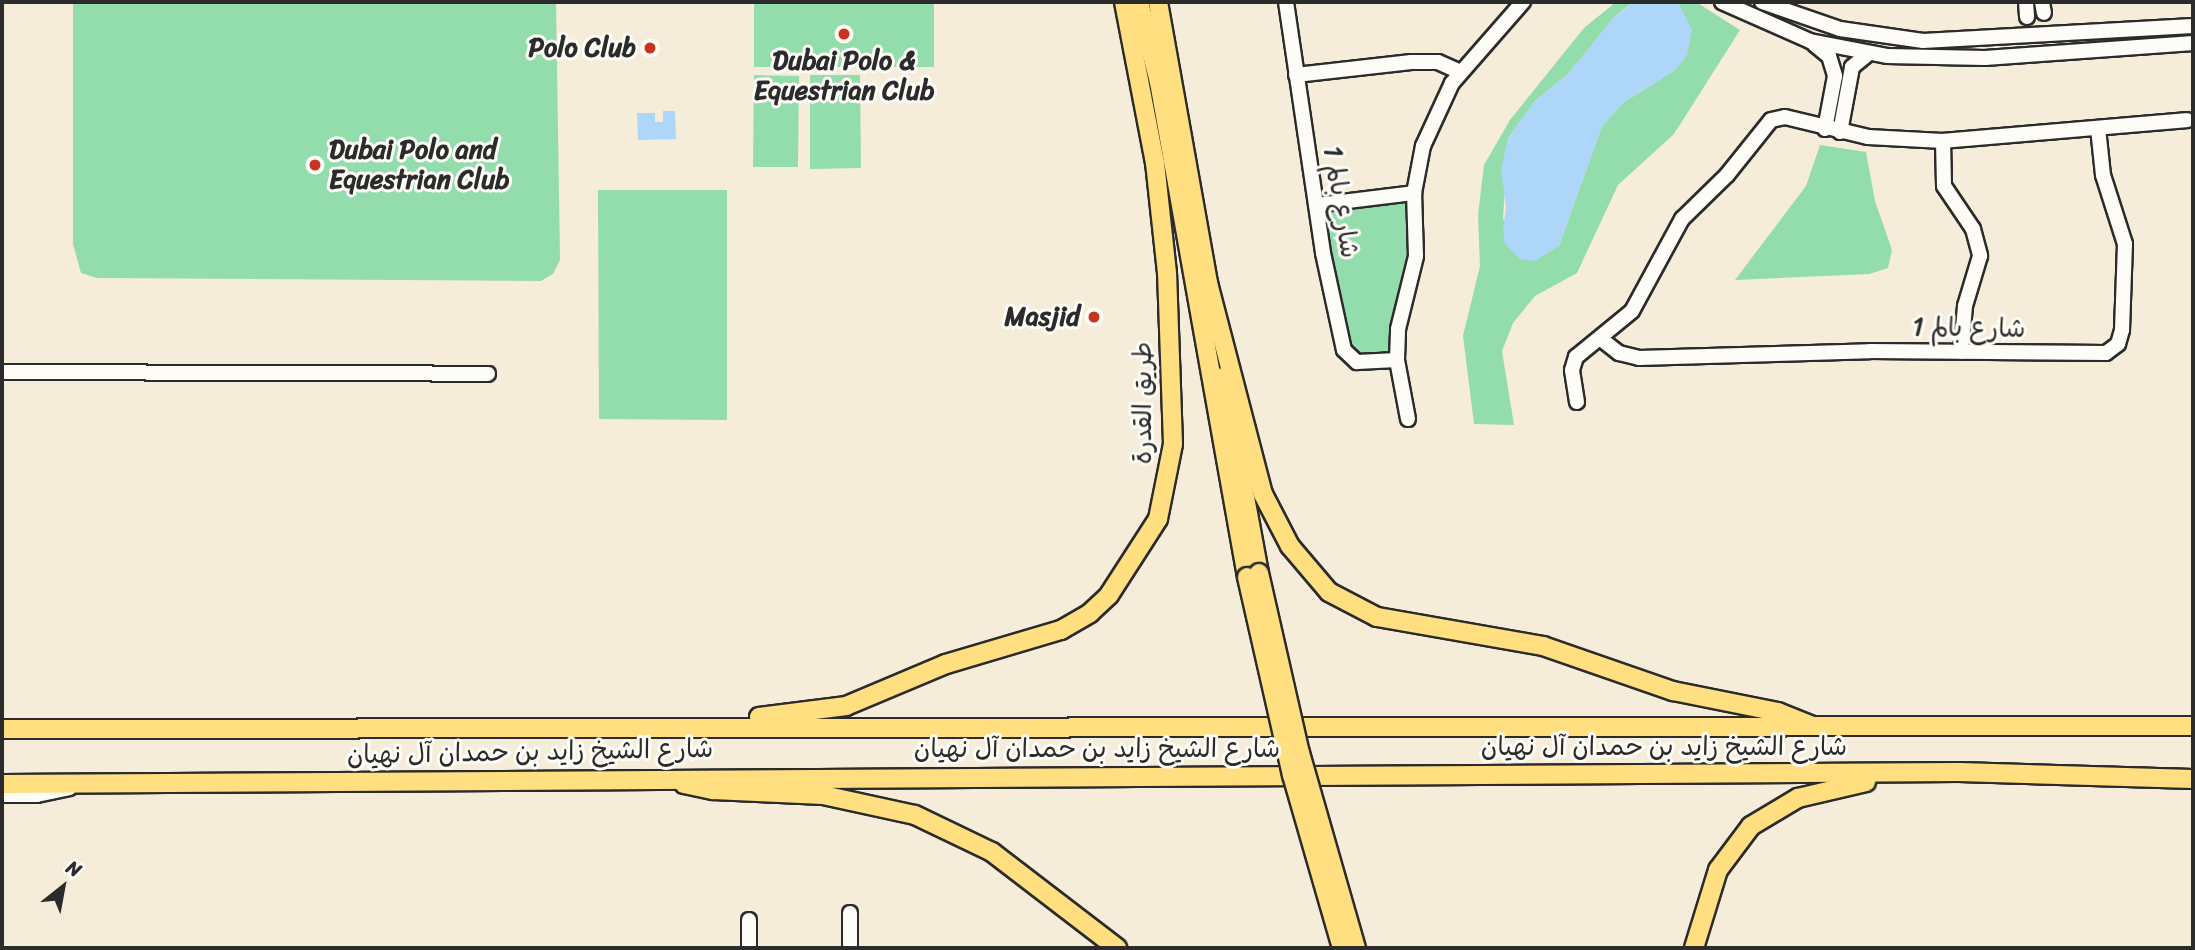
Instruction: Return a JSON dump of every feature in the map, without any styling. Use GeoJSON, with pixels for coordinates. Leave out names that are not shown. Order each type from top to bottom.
{"type":"FeatureCollection","features":[{"type":"Feature","properties":{"kind":"main road","name":"طريق القدرة"},"geometry":{"type":"LineString","coordinates":[[1128,2],[1159,82],[1293,775],[1342,948]]}},
{"type":"Feature","properties":{"kind":"main road","name":"طريق القدرة"},"geometry":{"type":"LineString","coordinates":[[688,728],[725,720],[834,710],[946,663],[1048,636],[1099,606],[1138,555],[1158,519],[1168,487],[1173,444],[1172,369],[1156,176],[1128,2]]}},
{"type":"Feature","properties":{"kind":"main road","name":"طريق القدرة"},"geometry":{"type":"LineString","coordinates":[[1158,2],[1208,284],[1253,575],[1356,948]]}},
{"type":"Feature","properties":{"kind":"main road"},"geometry":{"type":"LineString","coordinates":[[1208,284],[1263,494],[1290,546],[1329,592],[1377,617],[1543,646],[1685,694],[1778,712],[1816,728]]}},
{"type":"Feature","properties":{"kind":"main road","name":"شارع الشيخ زايد بن حمدان آل نهيان"},"geometry":{"type":"LineString","coordinates":[[2,729],[2193,726]]}},
{"type":"Feature","properties":{"kind":"main road"},"geometry":{"type":"LineString","coordinates":[[1694,948],[1718,870],[1741,836],[1762,817],[1798,797],[1833,787],[1959,772]]}},
{"type":"Feature","properties":{"kind":"main road","name":"شارع الشيخ زايد بن حمدان آل نهيان"},"geometry":{"type":"LineString","coordinates":[[2,783],[664,777],[1959,772],[2193,779]]}},
{"type":"Feature","properties":{"kind":"main road"},"geometry":{"type":"LineString","coordinates":[[664,777],[713,790],[847,798],[915,815],[992,852],[1117,948]]}},
{"type":"Feature","properties":{"kind":"street","name":"شارع بالم 1"},"geometry":{"type":"LineString","coordinates":[[1286,2],[1315,205],[1345,355],[1360,362],[1397,360]]}},
{"type":"Feature","properties":{"kind":"street"},"geometry":{"type":"LineString","coordinates":[[1408,419],[1397,360],[1400,310],[1416,256],[1414,193],[1428,130],[1460,72],[1523,2]]}},
{"type":"Feature","properties":{"kind":"street"},"geometry":{"type":"LineString","coordinates":[[1722,2],[1810,41],[1868,54],[1953,60],[2193,43]]}},
{"type":"Feature","properties":{"kind":"street"},"geometry":{"type":"LineString","coordinates":[[1730,2],[1768,17],[1769,5],[1840,29],[1923,41],[2193,26]]}},
{"type":"Feature","properties":{"kind":"street"},"geometry":{"type":"LineString","coordinates":[[2175,43],[2182,33],[2193,33]]}},
{"type":"Feature","properties":{"kind":"street"},"geometry":{"type":"LineString","coordinates":[[1810,41],[1829,56],[1834,72],[1830,92],[1832,131]]}},
{"type":"Feature","properties":{"kind":"street"},"geometry":{"type":"LineString","coordinates":[[1832,131],[1857,60],[1868,54]]}},
{"type":"Feature","properties":{"kind":"street"},"geometry":{"type":"LineString","coordinates":[[1296,75],[1421,61],[1460,72]]}},
{"type":"Feature","properties":{"kind":"street"},"geometry":{"type":"LineString","coordinates":[[1834,72],[1843,69],[1850,75]]}},
{"type":"Feature","properties":{"kind":"street"},"geometry":{"type":"LineString","coordinates":[[1830,92],[1838,98],[1846,94]]}},
{"type":"Feature","properties":{"kind":"street"},"geometry":{"type":"LineString","coordinates":[[1577,402],[1573,363],[1581,352],[1601,339],[1640,299],[1682,219],[1733,167],[1766,124],[1785,117],[1832,131],[1943,141],[2187,120]]}},
{"type":"Feature","properties":{"kind":"street","name":"شارع بالم 1"},"geometry":{"type":"LineString","coordinates":[[1601,339],[1619,353],[1639,358],[1961,352],[2099,356],[2118,344],[2122,330],[2125,244],[2103,175],[2098,128]]}},
{"type":"Feature","properties":{"kind":"street"},"geometry":{"type":"LineString","coordinates":[[1943,141],[1944,186],[1973,229],[1980,256],[1965,306],[1961,352]]}},
{"type":"Feature","properties":{"kind":"street"},"geometry":{"type":"LineString","coordinates":[[1315,205],[1414,193]]}},
{"type":"Feature","properties":{"kind":"street"},"geometry":{"type":"LineString","coordinates":[[2,372],[488,374]]}},
{"type":"Feature","properties":{"kind":"street"},"geometry":{"type":"LineString","coordinates":[[2,795],[48,793],[82,783]]}},
{"type":"Feature","properties":{"kind":"street"},"geometry":{"type":"LineString","coordinates":[[850,913],[850,948]]}},
{"type":"Feature","properties":{"kind":"street"},"geometry":{"type":"LineString","coordinates":[[749,920],[749,948]]}},
{"type":"Feature","properties":{"kind":"green space","name":"Dubai Polo and Equestrian Club"},"geometry":{"type":"Polygon","coordinates":[[[73,2],[556,2],[560,260],[553,274],[541,281],[97,278],[81,273],[73,244],[73,2]]]}},
{"type":"Feature","properties":{"kind":"green space","name":"Dubai Polo & Equestrian Club"},"geometry":{"type":"Polygon","coordinates":[[[754,2],[934,2],[934,67],[754,67],[754,2]]]}},
{"type":"Feature","properties":{"kind":"green space"},"geometry":{"type":"Polygon","coordinates":[[[1616,2],[1633,2],[1615,16],[1568,74],[1535,101],[1508,138],[1503,219],[1559,246],[1602,126],[1624,102],[1674,71],[1687,55],[1676,2],[1696,2],[1740,30],[1674,134],[1618,185],[1577,273],[1535,296],[1513,323],[1502,351],[1514,425],[1474,424],[1463,336],[1480,266],[1478,215],[1484,165],[1510,120],[1584,28],[1616,2]]]}},
{"type":"Feature","properties":{"kind":"green space"},"geometry":{"type":"Polygon","coordinates":[[[754,75],[799,76],[798,167],[753,167],[754,75]]]}},
{"type":"Feature","properties":{"kind":"green space"},"geometry":{"type":"Polygon","coordinates":[[[810,75],[860,75],[861,168],[810,169],[810,75]]]}},
{"type":"Feature","properties":{"kind":"green space"},"geometry":{"type":"Polygon","coordinates":[[[1820,145],[1866,152],[1875,201],[1892,250],[1888,268],[1869,274],[1735,280],[1806,186],[1820,145]]]}},
{"type":"Feature","properties":{"kind":"green space"},"geometry":{"type":"Polygon","coordinates":[[[598,190],[727,190],[727,420],[599,419],[598,190]]]}},
{"type":"Feature","properties":{"kind":"green space"},"geometry":{"type":"Polygon","coordinates":[[[1413,198],[1397,357],[1361,359],[1347,352],[1318,209],[1413,198]]]}},
{"type":"Feature","properties":{"kind":"water"},"geometry":{"type":"Polygon","coordinates":[[[1634,2],[1679,4],[1692,29],[1687,55],[1674,71],[1624,102],[1602,126],[1559,246],[1535,261],[1520,259],[1505,244],[1503,231],[1506,207],[1501,169],[1508,138],[1535,101],[1568,74],[1615,16],[1634,2]]]}},
{"type":"Feature","properties":{"kind":"water"},"geometry":{"type":"Polygon","coordinates":[[[663,111],[675,111],[676,139],[638,140],[637,113],[655,113],[655,122],[663,122],[663,111]]]}},
{"type":"Feature","properties":{"kind":"place","name":"Dubai Polo & Equestrian Club"},"geometry":{"type":"Point","coordinates":[844,34]}},
{"type":"Feature","properties":{"kind":"place","name":"Polo Club"},"geometry":{"type":"Point","coordinates":[650,48]}},
{"type":"Feature","properties":{"kind":"place","name":"Dubai Polo and Equestrian Club"},"geometry":{"type":"Point","coordinates":[315,165]}},
{"type":"Feature","properties":{"kind":"place","name":"Masjid"},"geometry":{"type":"Point","coordinates":[1094,317]}}]}
